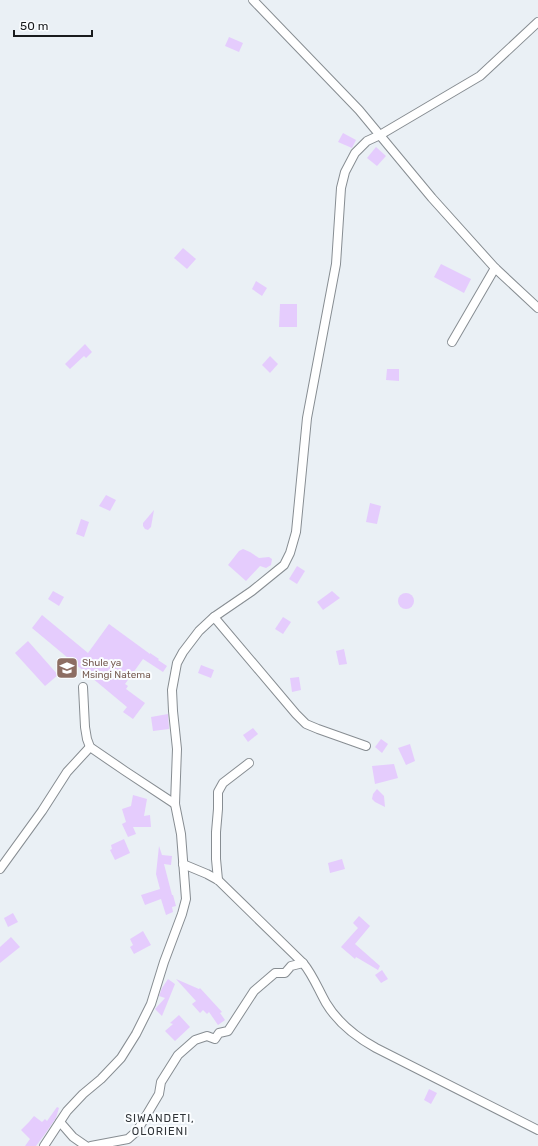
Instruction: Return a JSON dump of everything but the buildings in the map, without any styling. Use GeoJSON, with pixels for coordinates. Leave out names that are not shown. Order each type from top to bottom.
{"type":"FeatureCollection","features":[{"type":"Feature","properties":{"kind":"street"},"geometry":{"type":"LineString","coordinates":[[253,0],[359,110],[432,198],[495,268],[538,308]]}},
{"type":"Feature","properties":{"kind":"street"},"geometry":{"type":"LineString","coordinates":[[44,1146],[67,1111],[121,1058],[136,1034],[151,1004],[164,962],[182,914],[186,899],[181,834],[175,804],[177,750],[172,690],[177,663],[182,652],[199,631],[214,617],[284,565],[290,553],[296,532],[307,418],[336,264],[341,188],[345,172],[354,153],[367,141],[380,135],[480,76],[537,25]]}},
{"type":"Feature","properties":{"kind":"street"},"geometry":{"type":"LineString","coordinates":[[452,342],[495,268]]}},
{"type":"Feature","properties":{"kind":"street"},"geometry":{"type":"LineString","coordinates":[[214,617],[306,724],[366,746]]}},
{"type":"Feature","properties":{"kind":"street"},"geometry":{"type":"LineString","coordinates":[[83,687],[85,727],[90,747],[175,804]]}},
{"type":"Feature","properties":{"kind":"street"},"geometry":{"type":"LineString","coordinates":[[0,869],[42,811],[67,772],[90,747]]}},
{"type":"Feature","properties":{"kind":"street"},"geometry":{"type":"LineString","coordinates":[[218,880],[216,859],[218,792],[223,784],[249,763]]}},
{"type":"Feature","properties":{"kind":"street"},"geometry":{"type":"LineString","coordinates":[[183,864],[218,880],[303,963],[312,974],[326,1003],[333,1013],[344,1026],[358,1038],[538,1130]]}},
{"type":"Feature","properties":{"kind":"street"},"geometry":{"type":"LineString","coordinates":[[91,1146],[128,1139],[137,1131],[159,1094],[161,1082],[178,1054],[195,1040],[208,1036],[215,1039],[219,1033],[228,1031],[254,991],[275,973],[286,973],[291,966],[303,963]]}},
{"type":"Feature","properties":{"kind":"street"},"geometry":{"type":"LineString","coordinates":[[60,1122],[73,1136],[86,1146]]}},
{"type":"Feature","properties":{"kind":"place","name":"Shule ya Msingi Natema"},"geometry":{"type":"Point","coordinates":[67,668]}},
{"type":"Feature","properties":{"kind":"district","name":"SIWANDETI, OLORIENI"},"geometry":{"type":"Point","coordinates":[160,1124]}}]}
